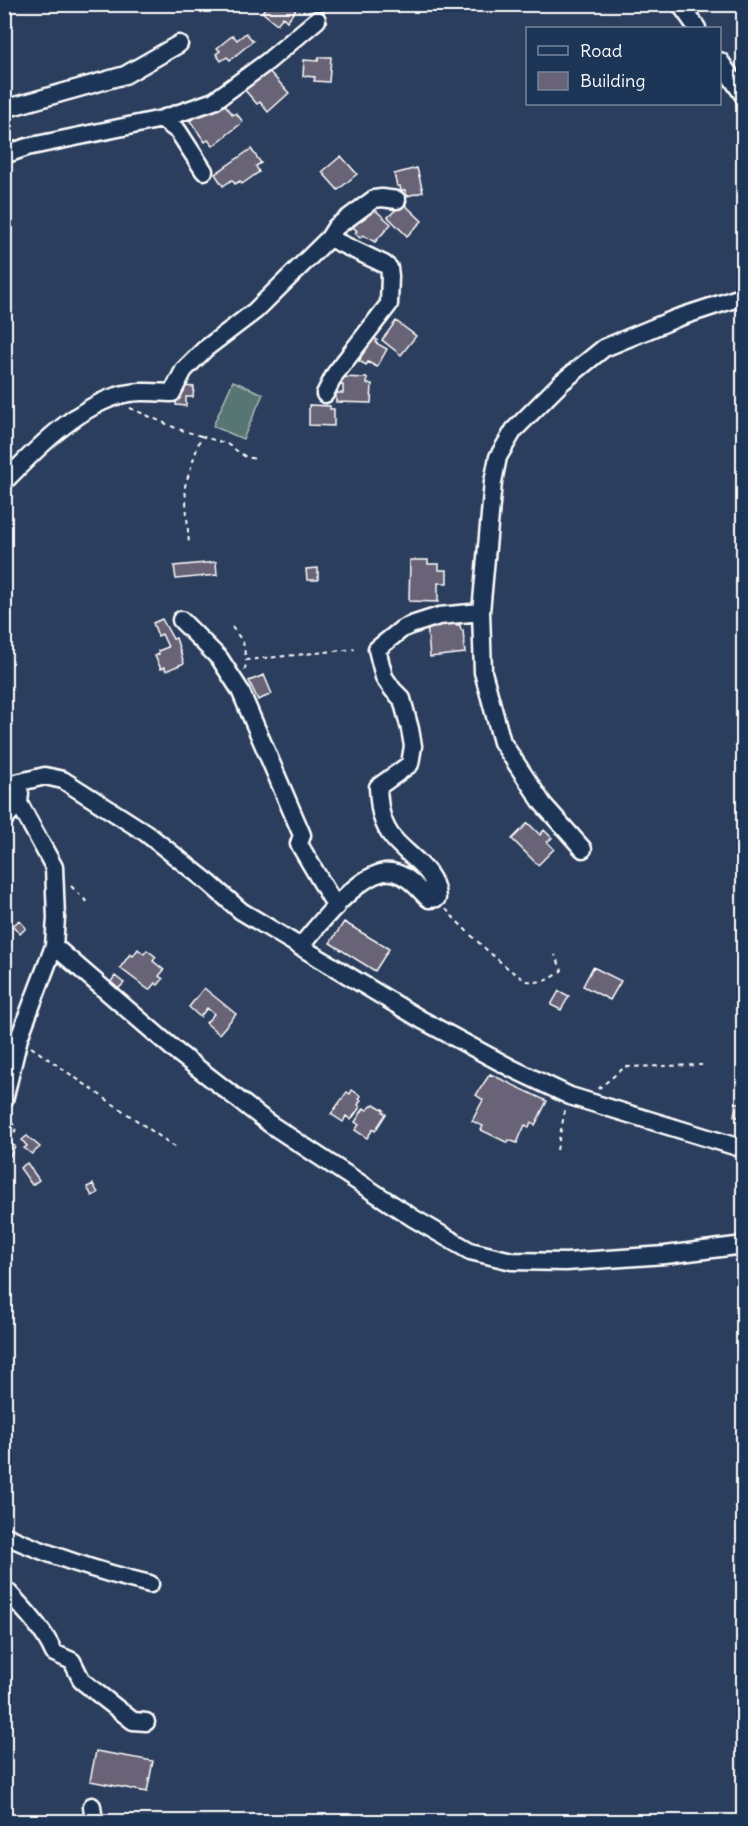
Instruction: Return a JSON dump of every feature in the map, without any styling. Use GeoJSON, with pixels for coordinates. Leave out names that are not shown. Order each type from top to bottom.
{"type":"FeatureCollection","features":[{"type":"Feature","properties":{"kind":"street"},"geometry":{"type":"LineString","coordinates":[[680,4],[696,27]]}},
{"type":"Feature","properties":{"kind":"street"},"geometry":{"type":"LineString","coordinates":[[4,155],[27,147],[162,119],[214,101],[267,62],[317,20]]}},
{"type":"Feature","properties":{"kind":"street"},"geometry":{"type":"LineString","coordinates":[[4,109],[125,75],[179,44]]}},
{"type":"Feature","properties":{"kind":"street"},"geometry":{"type":"LineString","coordinates":[[721,62],[744,96]]}},
{"type":"Feature","properties":{"kind":"street"},"geometry":{"type":"LineString","coordinates":[[162,119],[178,131],[204,171]]}},
{"type":"Feature","properties":{"kind":"street"},"geometry":{"type":"LineString","coordinates":[[4,482],[34,450],[92,406],[118,395],[147,392],[172,393],[184,370],[205,349],[255,311],[328,238],[336,227],[374,199],[397,200]]}},
{"type":"Feature","properties":{"kind":"street"},"geometry":{"type":"LineString","coordinates":[[325,394],[340,366],[389,304],[390,276],[389,268],[384,264],[328,238]]}},
{"type":"Feature","properties":{"kind":"street"},"geometry":{"type":"LineString","coordinates":[[583,849],[543,804],[502,742],[483,672],[482,612],[493,482],[498,457],[514,430],[562,382],[604,348],[677,318],[744,296]]}},
{"type":"Feature","properties":{"kind":"street"},"geometry":{"type":"LineString","coordinates":[[300,947],[336,906],[363,882],[381,872],[398,873],[410,880],[429,899],[437,898],[436,889],[418,860],[389,833],[379,807],[378,787],[410,764],[413,746],[402,699],[384,677],[377,649],[402,629],[411,625],[439,616],[482,612]]}},
{"type":"Feature","properties":{"kind":"street"},"geometry":{"type":"LineString","coordinates":[[181,620],[220,659],[240,690],[302,836],[299,844],[336,906]]}},
{"type":"Feature","properties":{"kind":"street"},"geometry":{"type":"LineString","coordinates":[[4,1100],[19,1038],[54,946],[56,878],[54,867],[19,803],[13,784],[45,776],[63,780],[146,833],[241,911],[422,1020],[513,1069],[570,1096],[744,1149]]}},
{"type":"Feature","properties":{"kind":"street"},"geometry":{"type":"LineString","coordinates":[[4,819],[19,803]]}},
{"type":"Feature","properties":{"kind":"street"},"geometry":{"type":"LineString","coordinates":[[54,946],[177,1052],[270,1124],[413,1218],[470,1251],[512,1261],[566,1262],[665,1255],[744,1245]]}},
{"type":"Feature","properties":{"kind":"street"},"geometry":{"type":"LineString","coordinates":[[4,1535],[54,1556],[150,1584]]}},
{"type":"Feature","properties":{"kind":"street"},"geometry":{"type":"LineString","coordinates":[[4,1588],[32,1618],[50,1642],[54,1653],[72,1661],[82,1681],[133,1721],[146,1722]]}},
{"type":"Feature","properties":{"kind":"path"},"geometry":{"type":"LineString","coordinates":[[118,395],[121,403],[139,413],[227,444],[246,457],[256,459]]}},
{"type":"Feature","properties":{"kind":"path"},"geometry":{"type":"LineString","coordinates":[[189,544],[185,486],[201,436]]}},
{"type":"Feature","properties":{"kind":"path"},"geometry":{"type":"LineString","coordinates":[[232,627],[243,642],[246,660],[240,690]]}},
{"type":"Feature","properties":{"kind":"path"},"geometry":{"type":"LineString","coordinates":[[246,660],[355,649]]}},
{"type":"Feature","properties":{"kind":"path"},"geometry":{"type":"LineString","coordinates":[[56,878],[66,881],[88,903]]}},
{"type":"Feature","properties":{"kind":"path"},"geometry":{"type":"LineString","coordinates":[[437,898],[449,914],[529,982],[549,980],[557,975],[562,970],[555,956]]}},
{"type":"Feature","properties":{"kind":"path"},"geometry":{"type":"LineString","coordinates":[[19,1038],[175,1147]]}},
{"type":"Feature","properties":{"kind":"path"},"geometry":{"type":"LineString","coordinates":[[591,1101],[597,1090],[625,1068],[702,1065]]}},
{"type":"Feature","properties":{"kind":"path"},"geometry":{"type":"LineString","coordinates":[[557,1150],[570,1096]]}},
{"type":"Feature","properties":{"kind":"path"},"geometry":{"type":"LineString","coordinates":[[4,1116],[16,1127],[14,1136]]}},
{"type":"Feature","properties":{"kind":"green space"},"geometry":{"type":"Polygon","coordinates":[[[233,381],[263,394],[243,439],[213,426],[233,381]]]}},
{"type":"Feature","properties":{"kind":"building"},"geometry":{"type":"Polygon","coordinates":[[[265,4],[300,4],[287,21],[283,17],[277,24],[262,12],[267,6],[265,4]]]}},
{"type":"Feature","properties":{"kind":"building"},"geometry":{"type":"Polygon","coordinates":[[[246,33],[253,41],[230,60],[227,57],[221,61],[216,54],[220,51],[217,48],[233,35],[237,40],[246,33]]]}},
{"type":"Feature","properties":{"kind":"building"},"geometry":{"type":"Polygon","coordinates":[[[319,57],[331,57],[329,82],[314,81],[315,77],[303,76],[304,60],[318,61],[319,57]]]}},
{"type":"Feature","properties":{"kind":"building"},"geometry":{"type":"Polygon","coordinates":[[[267,69],[289,93],[268,112],[260,102],[257,104],[243,88],[267,69]]]}},
{"type":"Feature","properties":{"kind":"building"},"geometry":{"type":"Polygon","coordinates":[[[223,102],[233,115],[236,113],[243,122],[213,146],[208,140],[205,142],[190,121],[212,103],[223,102]]]}},
{"type":"Feature","properties":{"kind":"building"},"geometry":{"type":"Polygon","coordinates":[[[251,149],[261,163],[256,166],[259,172],[242,184],[240,181],[235,184],[232,180],[223,186],[215,174],[251,149]]]}},
{"type":"Feature","properties":{"kind":"building"},"geometry":{"type":"Polygon","coordinates":[[[341,156],[357,174],[338,190],[322,172],[341,156]]]}},
{"type":"Feature","properties":{"kind":"building"},"geometry":{"type":"Polygon","coordinates":[[[417,168],[423,192],[407,196],[405,190],[401,191],[400,186],[397,186],[394,174],[417,168]]]}},
{"type":"Feature","properties":{"kind":"building"},"geometry":{"type":"Polygon","coordinates":[[[403,203],[422,221],[407,236],[388,217],[403,203]]]}},
{"type":"Feature","properties":{"kind":"building"},"geometry":{"type":"Polygon","coordinates":[[[373,208],[391,224],[375,242],[363,235],[360,238],[353,227],[373,208]]]}},
{"type":"Feature","properties":{"kind":"building"},"geometry":{"type":"Polygon","coordinates":[[[396,321],[416,336],[401,355],[382,340],[396,321]]]}},
{"type":"Feature","properties":{"kind":"building"},"geometry":{"type":"Polygon","coordinates":[[[372,336],[377,340],[376,343],[387,349],[377,367],[368,362],[366,365],[359,361],[361,358],[356,355],[372,336]]]}},
{"type":"Feature","properties":{"kind":"building"},"geometry":{"type":"Polygon","coordinates":[[[340,377],[367,378],[367,384],[372,384],[371,403],[336,402],[336,393],[343,393],[343,385],[339,385],[340,377]]]}},
{"type":"Feature","properties":{"kind":"building"},"geometry":{"type":"Polygon","coordinates":[[[184,386],[194,387],[193,397],[186,397],[186,406],[176,405],[177,390],[184,391],[184,386]]]}},
{"type":"Feature","properties":{"kind":"building"},"geometry":{"type":"Polygon","coordinates":[[[309,405],[330,406],[330,409],[334,409],[334,426],[309,425],[309,405]]]}},
{"type":"Feature","properties":{"kind":"building"},"geometry":{"type":"Polygon","coordinates":[[[410,560],[428,560],[428,564],[439,564],[439,570],[447,570],[447,583],[438,583],[438,602],[409,601],[410,560]]]}},
{"type":"Feature","properties":{"kind":"building"},"geometry":{"type":"Polygon","coordinates":[[[216,562],[217,575],[176,579],[174,566],[216,562]]]}},
{"type":"Feature","properties":{"kind":"building"},"geometry":{"type":"Polygon","coordinates":[[[318,568],[318,580],[307,580],[306,569],[318,568]]]}},
{"type":"Feature","properties":{"kind":"building"},"geometry":{"type":"Polygon","coordinates":[[[162,619],[173,639],[176,638],[184,663],[166,671],[165,667],[161,669],[155,656],[159,654],[158,651],[168,647],[162,634],[158,636],[153,623],[162,619]]]}},
{"type":"Feature","properties":{"kind":"building"},"geometry":{"type":"Polygon","coordinates":[[[456,622],[463,630],[465,653],[430,657],[427,624],[456,622]]]}},
{"type":"Feature","properties":{"kind":"building"},"geometry":{"type":"Polygon","coordinates":[[[264,675],[272,694],[258,700],[249,681],[264,675]]]}},
{"type":"Feature","properties":{"kind":"building"},"geometry":{"type":"Polygon","coordinates":[[[528,823],[540,835],[544,830],[552,838],[547,842],[554,849],[538,865],[512,839],[528,823]]]}},
{"type":"Feature","properties":{"kind":"building"},"geometry":{"type":"Polygon","coordinates":[[[19,920],[26,928],[20,934],[13,926],[19,920]]]}},
{"type":"Feature","properties":{"kind":"building"},"geometry":{"type":"Polygon","coordinates":[[[344,922],[389,949],[375,971],[330,943],[344,922]]]}},
{"type":"Feature","properties":{"kind":"building"},"geometry":{"type":"Polygon","coordinates":[[[138,949],[144,954],[147,950],[156,957],[153,961],[164,970],[159,976],[163,979],[149,990],[120,968],[130,954],[133,956],[138,949]]]}},
{"type":"Feature","properties":{"kind":"building"},"geometry":{"type":"Polygon","coordinates":[[[593,967],[621,981],[610,1000],[583,986],[593,967]]]}},
{"type":"Feature","properties":{"kind":"building"},"geometry":{"type":"Polygon","coordinates":[[[115,976],[124,983],[118,989],[110,983],[115,976]]]}},
{"type":"Feature","properties":{"kind":"building"},"geometry":{"type":"Polygon","coordinates":[[[204,988],[236,1014],[219,1034],[206,1023],[214,1014],[207,1008],[200,1017],[189,1007],[204,988]]]}},
{"type":"Feature","properties":{"kind":"building"},"geometry":{"type":"Polygon","coordinates":[[[559,991],[569,996],[561,1010],[551,1005],[559,991]]]}},
{"type":"Feature","properties":{"kind":"building"},"geometry":{"type":"Polygon","coordinates":[[[490,1074],[547,1101],[535,1125],[531,1122],[529,1127],[525,1125],[517,1143],[509,1140],[508,1143],[481,1130],[483,1126],[472,1121],[483,1100],[476,1095],[490,1074]]]}},
{"type":"Feature","properties":{"kind":"building"},"geometry":{"type":"Polygon","coordinates":[[[352,1090],[361,1096],[358,1105],[360,1107],[351,1120],[346,1116],[343,1122],[331,1114],[347,1092],[350,1094],[352,1090]]]}},
{"type":"Feature","properties":{"kind":"building"},"geometry":{"type":"Polygon","coordinates":[[[741,1097],[744,1097],[744,1119],[734,1116],[736,1103],[740,1103],[741,1097]]]}},
{"type":"Feature","properties":{"kind":"building"},"geometry":{"type":"Polygon","coordinates":[[[374,1104],[386,1114],[375,1131],[373,1129],[367,1138],[355,1130],[359,1125],[355,1122],[364,1108],[367,1110],[374,1104]]]}},
{"type":"Feature","properties":{"kind":"building"},"geometry":{"type":"Polygon","coordinates":[[[27,1136],[40,1147],[32,1154],[24,1148],[27,1146],[22,1140],[27,1136]]]}},
{"type":"Feature","properties":{"kind":"building"},"geometry":{"type":"Polygon","coordinates":[[[4,1141],[15,1146],[10,1156],[4,1154],[4,1141]]]}},
{"type":"Feature","properties":{"kind":"building"},"geometry":{"type":"Polygon","coordinates":[[[27,1163],[39,1180],[32,1185],[20,1168],[27,1163]]]}},
{"type":"Feature","properties":{"kind":"building"},"geometry":{"type":"Polygon","coordinates":[[[93,1184],[98,1193],[92,1196],[87,1187],[93,1184]]]}},
{"type":"Feature","properties":{"kind":"building"},"geometry":{"type":"Polygon","coordinates":[[[96,1751],[153,1761],[147,1792],[90,1781],[96,1751]]]}}]}
